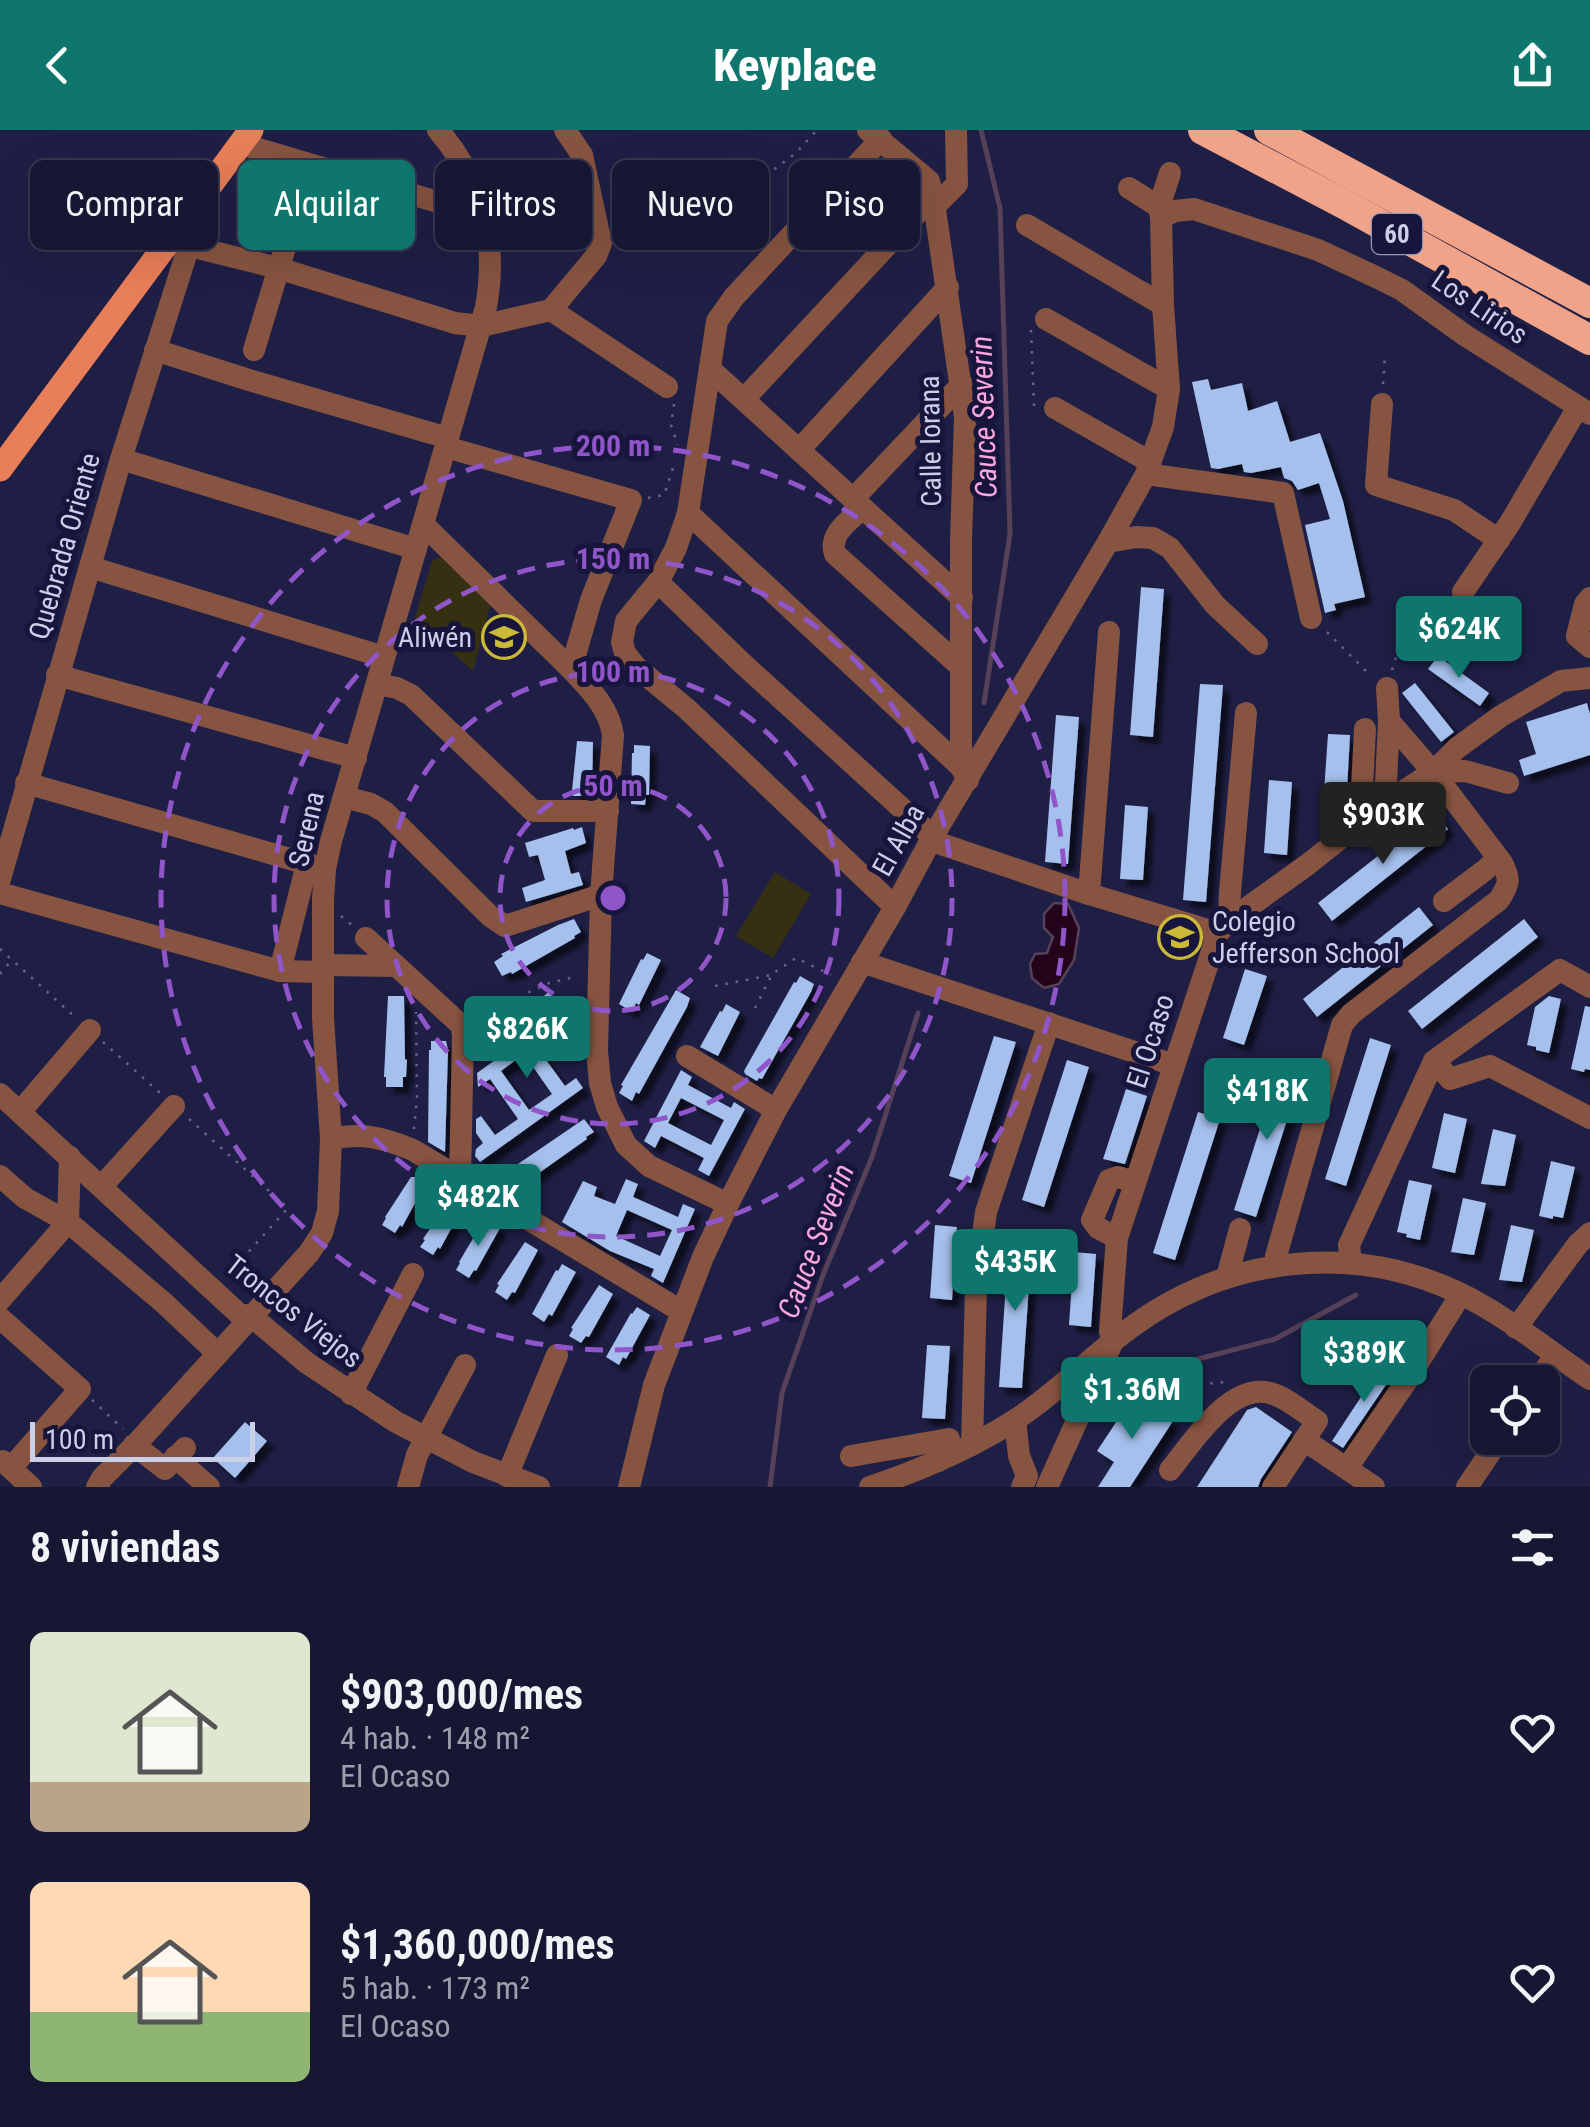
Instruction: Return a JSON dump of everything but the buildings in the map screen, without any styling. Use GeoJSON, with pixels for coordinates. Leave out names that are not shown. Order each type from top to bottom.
{"type":"FeatureCollection","features":[{"type":"Feature","properties":{"kind":"highway","name":"60"},"geometry":{"type":"LineString","coordinates":[[1203,130],[1590,340]]}},
{"type":"Feature","properties":{"kind":"highway","name":"60"},"geometry":{"type":"LineString","coordinates":[[1268,130],[1590,303]]}},
{"type":"Feature","properties":{"kind":"main road"},"geometry":{"type":"LineString","coordinates":[[218,175],[246,137]]}},
{"type":"Feature","properties":{"kind":"main road"},"geometry":{"type":"LineString","coordinates":[[0,469],[162,250]]}},
{"type":"Feature","properties":{"kind":"street","name":"Serena"},"geometry":{"type":"LineString","coordinates":[[280,971],[356,758],[490,288],[489,232],[479,196],[472,179],[438,130]]}},
{"type":"Feature","properties":{"kind":"street"},"geometry":{"type":"LineString","coordinates":[[209,250],[455,322],[481,326],[551,310],[596,256],[601,243],[582,155],[565,130]]}},
{"type":"Feature","properties":{"kind":"street"},"geometry":{"type":"LineString","coordinates":[[744,400],[934,201],[957,184],[956,130]]}},
{"type":"Feature","properties":{"kind":"street"},"geometry":{"type":"LineString","coordinates":[[895,906],[686,709],[636,667],[624,653],[622,642],[626,621],[658,582],[688,514],[717,321],[725,308],[874,135],[928,181],[934,201]]}},
{"type":"Feature","properties":{"kind":"street"},"geometry":{"type":"LineString","coordinates":[[246,137],[298,160]]}},
{"type":"Feature","properties":{"kind":"street","name":"El Alba"},"geometry":{"type":"LineString","coordinates":[[629,1487],[654,1385],[702,1257],[728,1204],[776,1110],[895,906],[964,774],[1108,542],[1148,468],[1163,426],[1168,389],[1160,212],[1170,173]]}},
{"type":"Feature","properties":{"kind":"street"},"geometry":{"type":"LineString","coordinates":[[1129,188],[1160,212]]}},
{"type":"Feature","properties":{"kind":"street","name":"Calle Iorana"},"geometry":{"type":"LineString","coordinates":[[934,201],[965,417],[960,540],[964,774]]}},
{"type":"Feature","properties":{"kind":"street","name":"Los Lirios"},"geometry":{"type":"LineString","coordinates":[[1160,212],[1194,209],[1318,250],[1376,276],[1584,410]]}},
{"type":"Feature","properties":{"kind":"street"},"geometry":{"type":"LineString","coordinates":[[1027,225],[1162,305]]}},
{"type":"Feature","properties":{"kind":"street","name":"Quebrada Oriente"},"geometry":{"type":"LineString","coordinates":[[0,879],[121,459],[186,255],[183,250]]}},
{"type":"Feature","properties":{"kind":"street"},"geometry":{"type":"LineString","coordinates":[[254,350],[284,250]]}},
{"type":"Feature","properties":{"kind":"street"},"geometry":{"type":"LineString","coordinates":[[799,450],[948,287]]}},
{"type":"Feature","properties":{"kind":"street"},"geometry":{"type":"LineString","coordinates":[[551,310],[667,387]]}},
{"type":"Feature","properties":{"kind":"street"},"geometry":{"type":"LineString","coordinates":[[1046,318],[1168,389]]}},
{"type":"Feature","properties":{"kind":"street"},"geometry":{"type":"LineString","coordinates":[[155,350],[631,500],[591,600],[571,669]]}},
{"type":"Feature","properties":{"kind":"street"},"geometry":{"type":"LineString","coordinates":[[712,370],[962,598]]}},
{"type":"Feature","properties":{"kind":"street"},"geometry":{"type":"LineString","coordinates":[[960,666],[836,554],[832,545],[858,503],[962,384]]}},
{"type":"Feature","properties":{"kind":"street"},"geometry":{"type":"LineString","coordinates":[[1382,404],[1376,485],[1454,510],[1499,540]]}},
{"type":"Feature","properties":{"kind":"street"},"geometry":{"type":"LineString","coordinates":[[1055,408],[1148,468],[1283,493],[1310,618]]}},
{"type":"Feature","properties":{"kind":"street"},"geometry":{"type":"LineString","coordinates":[[1462,592],[1584,410]]}},
{"type":"Feature","properties":{"kind":"street"},"geometry":{"type":"LineString","coordinates":[[121,459],[416,549]]}},
{"type":"Feature","properties":{"kind":"street"},"geometry":{"type":"LineString","coordinates":[[688,514],[964,774]]}},
{"type":"Feature","properties":{"kind":"street"},"geometry":{"type":"LineString","coordinates":[[423,524],[571,669],[611,720],[600,895],[600,1083],[626,1145],[649,1166],[728,1204]]}},
{"type":"Feature","properties":{"kind":"street"},"geometry":{"type":"LineString","coordinates":[[1108,542],[1153,538],[1170,548],[1215,605],[1256,644]]}},
{"type":"Feature","properties":{"kind":"street"},"geometry":{"type":"LineString","coordinates":[[90,567],[384,658]]}},
{"type":"Feature","properties":{"kind":"street"},"geometry":{"type":"LineString","coordinates":[[658,582],[932,838],[954,850],[1089,894],[1224,927],[1385,803],[1433,772],[1457,748],[1500,716],[1561,680],[1590,678]]}},
{"type":"Feature","properties":{"kind":"street"},"geometry":{"type":"LineString","coordinates":[[1590,598],[1577,636],[1590,648]]}},
{"type":"Feature","properties":{"kind":"street"},"geometry":{"type":"LineString","coordinates":[[1089,894],[1109,632]]}},
{"type":"Feature","properties":{"kind":"street"},"geometry":{"type":"LineString","coordinates":[[58,675],[356,758]]}},
{"type":"Feature","properties":{"kind":"street"},"geometry":{"type":"LineString","coordinates":[[377,684],[411,695],[532,811],[608,812]]}},
{"type":"Feature","properties":{"kind":"street"},"geometry":{"type":"LineString","coordinates":[[1385,803],[1387,688]]}},
{"type":"Feature","properties":{"kind":"street","name":"El Ocaso"},"geometry":{"type":"LineString","coordinates":[[1047,1487],[1113,1340],[1110,1331],[1117,1238],[1224,927],[1246,713]]}},
{"type":"Feature","properties":{"kind":"street"},"geometry":{"type":"LineString","coordinates":[[1278,1265],[1276,1256],[1342,1026],[1351,1014],[1499,900],[1508,884],[1500,860],[1389,721]]}},
{"type":"Feature","properties":{"kind":"street"},"geometry":{"type":"LineString","coordinates":[[1363,821],[1365,728]]}},
{"type":"Feature","properties":{"kind":"street"},"geometry":{"type":"LineString","coordinates":[[1433,772],[1465,771],[1508,783]]}},
{"type":"Feature","properties":{"kind":"street"},"geometry":{"type":"LineString","coordinates":[[26,783],[316,866]]}},
{"type":"Feature","properties":{"kind":"street"},"geometry":{"type":"LineString","coordinates":[[344,797],[386,812],[490,916],[505,926],[600,895]]}},
{"type":"Feature","properties":{"kind":"street"},"geometry":{"type":"LineString","coordinates":[[1444,900],[1500,860]]}},
{"type":"Feature","properties":{"kind":"street","name":"Serena"},"geometry":{"type":"LineString","coordinates":[[96,1487],[309,1253],[322,1233],[328,1211],[331,1139],[323,1018],[323,900],[316,866]]}},
{"type":"Feature","properties":{"kind":"street"},"geometry":{"type":"LineString","coordinates":[[0,892],[280,971],[396,966]]}},
{"type":"Feature","properties":{"kind":"street"},"geometry":{"type":"LineString","coordinates":[[366,938],[461,1025],[460,1178]]}},
{"type":"Feature","properties":{"kind":"street"},"geometry":{"type":"LineString","coordinates":[[862,962],[1174,1064]]}},
{"type":"Feature","properties":{"kind":"street"},"geometry":{"type":"LineString","coordinates":[[1351,1263],[1349,1245],[1434,1061],[1560,970],[1590,986]]}},
{"type":"Feature","properties":{"kind":"street"},"geometry":{"type":"LineString","coordinates":[[972,1444],[976,1287],[986,1212],[1049,1023]]}},
{"type":"Feature","properties":{"kind":"street"},"geometry":{"type":"LineString","coordinates":[[20,1112],[90,1030]]}},
{"type":"Feature","properties":{"kind":"street"},"geometry":{"type":"LineString","coordinates":[[687,1056],[776,1110]]}},
{"type":"Feature","properties":{"kind":"street"},"geometry":{"type":"LineString","coordinates":[[1434,1061],[1450,1079],[1490,1066],[1590,1118]]}},
{"type":"Feature","properties":{"kind":"street","name":"Troncos Viejos"},"geometry":{"type":"LineString","coordinates":[[0,1094],[238,1314],[251,1316],[351,1394],[427,1439],[539,1487]]}},
{"type":"Feature","properties":{"kind":"street"},"geometry":{"type":"LineString","coordinates":[[102,1186],[174,1106]]}},
{"type":"Feature","properties":{"kind":"street"},"geometry":{"type":"LineString","coordinates":[[331,1139],[353,1134],[370,1136],[413,1150],[682,1311]]}},
{"type":"Feature","properties":{"kind":"street"},"geometry":{"type":"LineString","coordinates":[[0,1300],[68,1222],[70,1156]]}},
{"type":"Feature","properties":{"kind":"street"},"geometry":{"type":"LineString","coordinates":[[0,1176],[25,1198],[68,1222],[218,1354]]}},
{"type":"Feature","properties":{"kind":"street"},"geometry":{"type":"LineString","coordinates":[[1226,1277],[1240,1229]]}},
{"type":"Feature","properties":{"kind":"street"},"geometry":{"type":"LineString","coordinates":[[1516,1328],[1590,1232]]}},
{"type":"Feature","properties":{"kind":"street"},"geometry":{"type":"LineString","coordinates":[[870,1487],[938,1461],[1015,1420],[1062,1386],[1113,1340],[1178,1297],[1226,1277],[1278,1265],[1351,1263],[1397,1270],[1461,1294],[1590,1380]]}},
{"type":"Feature","properties":{"kind":"street"},"geometry":{"type":"LineString","coordinates":[[351,1394],[412,1274]]}},
{"type":"Feature","properties":{"kind":"street"},"geometry":{"type":"LineString","coordinates":[[1346,1468],[1461,1294]]}},
{"type":"Feature","properties":{"kind":"street"},"geometry":{"type":"LineString","coordinates":[[0,1318],[80,1389],[6,1463],[31,1487]]}},
{"type":"Feature","properties":{"kind":"street"},"geometry":{"type":"LineString","coordinates":[[507,1476],[557,1355]]}},
{"type":"Feature","properties":{"kind":"street"},"geometry":{"type":"LineString","coordinates":[[1549,1365],[1555,1356]]}},
{"type":"Feature","properties":{"kind":"street"},"geometry":{"type":"LineString","coordinates":[[408,1487],[417,1455],[465,1365]]}},
{"type":"Feature","properties":{"kind":"street"},"geometry":{"type":"LineString","coordinates":[[1170,1470],[1217,1412],[1252,1391],[1272,1393],[1346,1468],[1374,1487]]}},
{"type":"Feature","properties":{"kind":"street"},"geometry":{"type":"LineString","coordinates":[[1015,1420],[1019,1456],[1027,1476],[1022,1487]]}},
{"type":"Feature","properties":{"kind":"street"},"geometry":{"type":"LineString","coordinates":[[1272,1487],[1311,1430]]}},
{"type":"Feature","properties":{"kind":"street"},"geometry":{"type":"LineString","coordinates":[[850,1456],[949,1439],[938,1461]]}},
{"type":"Feature","properties":{"kind":"street"},"geometry":{"type":"LineString","coordinates":[[136,1444],[165,1469],[180,1453],[209,1487]]}},
{"type":"Feature","properties":{"kind":"street"},"geometry":{"type":"LineString","coordinates":[[1467,1487],[1489,1455]]}},
{"type":"Feature","properties":{"kind":"path"},"geometry":{"type":"LineString","coordinates":[[769,173],[816,130]]}},
{"type":"Feature","properties":{"kind":"path"},"geometry":{"type":"LineString","coordinates":[[1046,318],[1031,324],[1032,405],[1047,412],[1055,408]]}},
{"type":"Feature","properties":{"kind":"path"},"geometry":{"type":"LineString","coordinates":[[1382,404],[1384,356]]}},
{"type":"Feature","properties":{"kind":"path"},"geometry":{"type":"LineString","coordinates":[[631,500],[664,495],[680,449],[671,426],[675,402],[667,387]]}},
{"type":"Feature","properties":{"kind":"path"},"geometry":{"type":"LineString","coordinates":[[1310,618],[1387,688],[1401,641],[1462,592]]}},
{"type":"Feature","properties":{"kind":"path"},"geometry":{"type":"LineString","coordinates":[[323,900],[366,938]]}},
{"type":"Feature","properties":{"kind":"path"},"geometry":{"type":"LineString","coordinates":[[0,950],[288,1208],[214,1290]]}},
{"type":"Feature","properties":{"kind":"path"},"geometry":{"type":"LineString","coordinates":[[715,986],[772,974],[796,958],[850,984]]}},
{"type":"Feature","properties":{"kind":"path"},"geometry":{"type":"LineString","coordinates":[[0,974],[12,960]]}},
{"type":"Feature","properties":{"kind":"path"},"geometry":{"type":"LineString","coordinates":[[462,1055],[494,1050],[520,1027],[522,995],[549,983],[599,972]]}},
{"type":"Feature","properties":{"kind":"path"},"geometry":{"type":"LineString","coordinates":[[756,1008],[772,974]]}},
{"type":"Feature","properties":{"kind":"path"},"geometry":{"type":"LineString","coordinates":[[413,1150],[416,985]]}},
{"type":"Feature","properties":{"kind":"path"},"geometry":{"type":"LineString","coordinates":[[1080,1417],[1139,1389],[1230,1382],[1252,1391]]}},
{"type":"Feature","properties":{"kind":"path"},"geometry":{"type":"LineString","coordinates":[[80,1389],[136,1444]]}},
{"type":"Feature","properties":{"kind":"shaded area"},"geometry":{"type":"Polygon","coordinates":[[[441,557],[491,603],[473,671],[415,618],[432,561],[441,557]]]}},
{"type":"Feature","properties":{"kind":"shaded area"},"geometry":{"type":"Polygon","coordinates":[[[775,872],[811,894],[773,958],[736,936],[775,872]]]}},
{"type":"Feature","properties":{"kind":"shaded area"},"geometry":{"type":"Polygon","coordinates":[[[1054,903],[1068,904],[1079,928],[1074,960],[1059,984],[1044,988],[1032,978],[1030,964],[1035,954],[1047,953],[1053,937],[1044,928],[1044,914],[1054,903]]]}},
{"type":"Feature","properties":{"kind":"waterway","name":"Cauce Severin"},"geometry":{"type":"LineString","coordinates":[[981,130],[1000,208],[1010,534],[984,703]]}},
{"type":"Feature","properties":{"kind":"waterway","name":"Cauce Severin"},"geometry":{"type":"LineString","coordinates":[[770,1487],[782,1393],[823,1275],[872,1157],[918,1013]]}},
{"type":"Feature","properties":{"kind":"waterway"},"geometry":{"type":"LineString","coordinates":[[1133,1376],[1275,1339],[1356,1295]]}},
{"type":"Feature","properties":{"kind":"place","name":"Aliwén"},"geometry":{"type":"Point","coordinates":[504,637]}},
{"type":"Feature","properties":{"kind":"place","name":"Colegio Jefferson School"},"geometry":{"type":"Point","coordinates":[1180,937]}}]}
